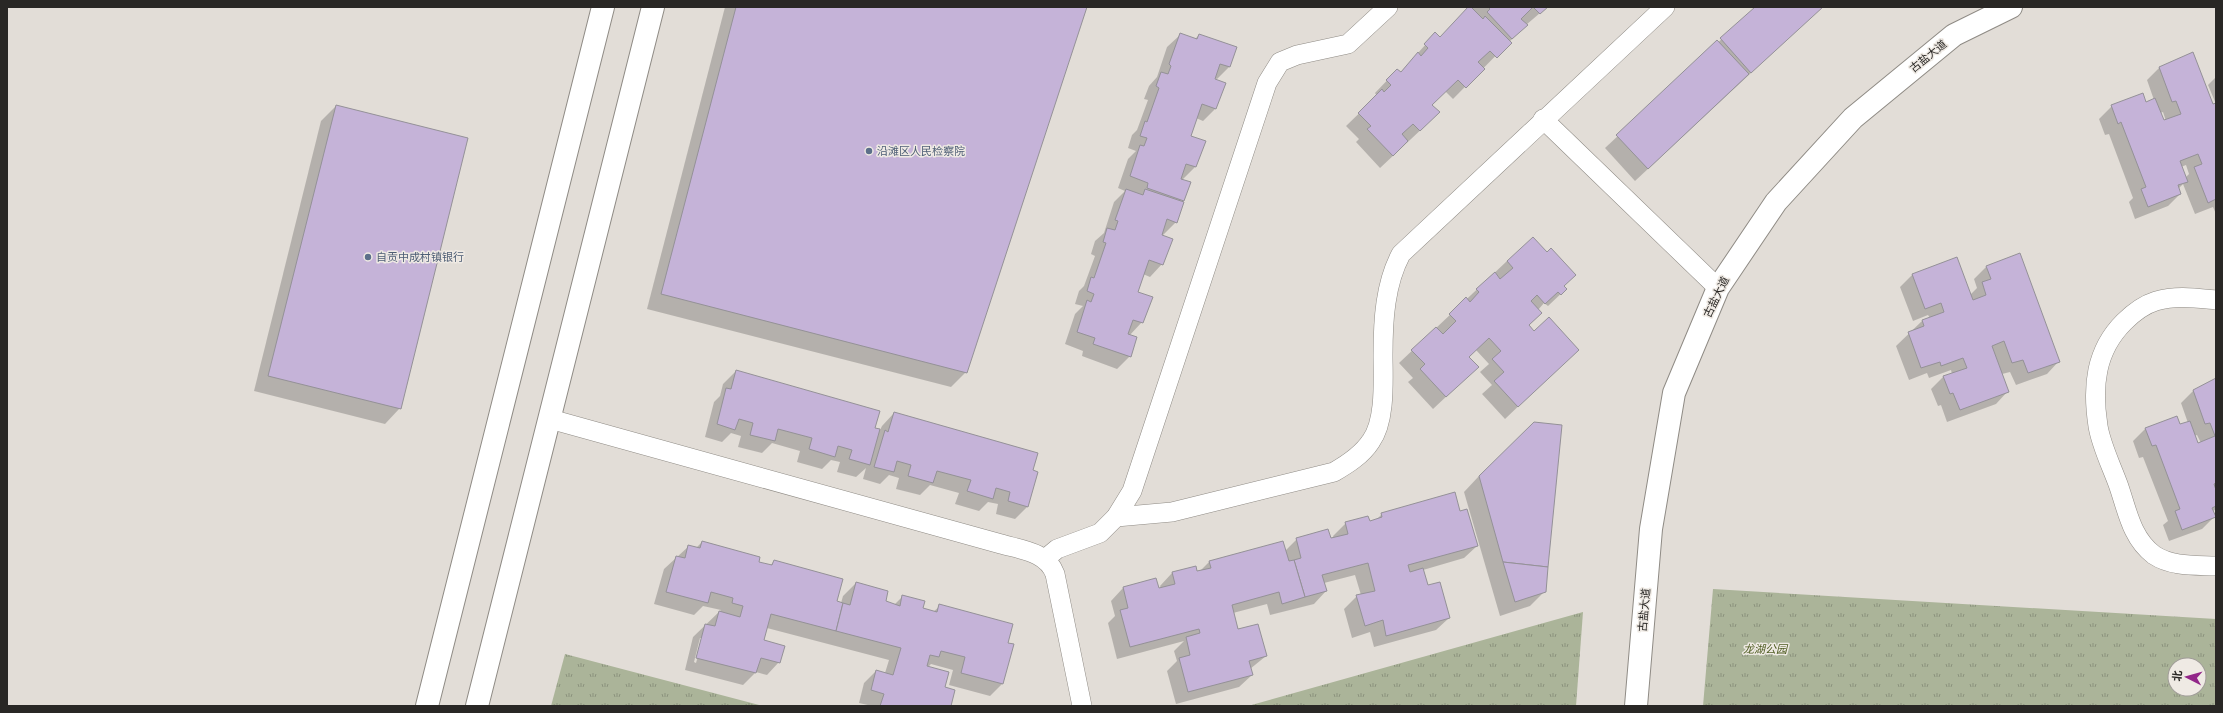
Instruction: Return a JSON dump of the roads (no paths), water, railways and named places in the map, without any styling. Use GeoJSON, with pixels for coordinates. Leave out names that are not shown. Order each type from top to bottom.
{"type":"FeatureCollection","features":[{"type":"Feature","properties":{"kind":"main road"},"geometry":{"type":"LineString","coordinates":[[427,706],[603,7]]}},
{"type":"Feature","properties":{"kind":"main road"},"geometry":{"type":"LineString","coordinates":[[477,706],[653,7]]}},
{"type":"Feature","properties":{"kind":"main road","name":"古盐大道"},"geometry":{"type":"LineString","coordinates":[[1636,706],[1651,529],[1674,393],[1718,288],[1776,202],[1852,118],[1954,35],[2011,7]]}},
{"type":"Feature","properties":{"kind":"lane"},"geometry":{"type":"LineString","coordinates":[[1045,558],[1057,549],[1100,533],[1116,517],[1132,491],[1267,83],[1280,62],[1315,51],[1348,44],[1388,7]]}},
{"type":"Feature","properties":{"kind":"lane"},"geometry":{"type":"LineString","coordinates":[[1116,517],[1172,512],[1334,472],[1352,461],[1372,440],[1380,416],[1385,307],[1392,272],[1401,254],[1543,119],[1665,7]]}},
{"type":"Feature","properties":{"kind":"lane"},"geometry":{"type":"LineString","coordinates":[[1543,119],[1718,288]]}},
{"type":"Feature","properties":{"kind":"lane"},"geometry":{"type":"LineString","coordinates":[[2216,300],[2182,297],[2156,301],[2136,310],[2115,331],[2102,353],[2096,373],[2095,396],[2098,428],[2137,539],[2155,555],[2175,564],[2216,566]]}},
{"type":"Feature","properties":{"kind":"lane"},"geometry":{"type":"LineString","coordinates":[[550,419],[1001,544],[1045,558],[1052,564],[1055,574],[1082,706]]}},
{"type":"Feature","properties":{"kind":"place","name":"沿滩区人民检察院"},"geometry":{"type":"Point","coordinates":[869,151]}},
{"type":"Feature","properties":{"kind":"place","name":"自贡中成村镇银行"},"geometry":{"type":"Point","coordinates":[368,257]}},
{"type":"Feature","properties":{"kind":"park label","name":"龙湖公园"},"geometry":{"type":"Point","coordinates":[1765,649]}}]}
